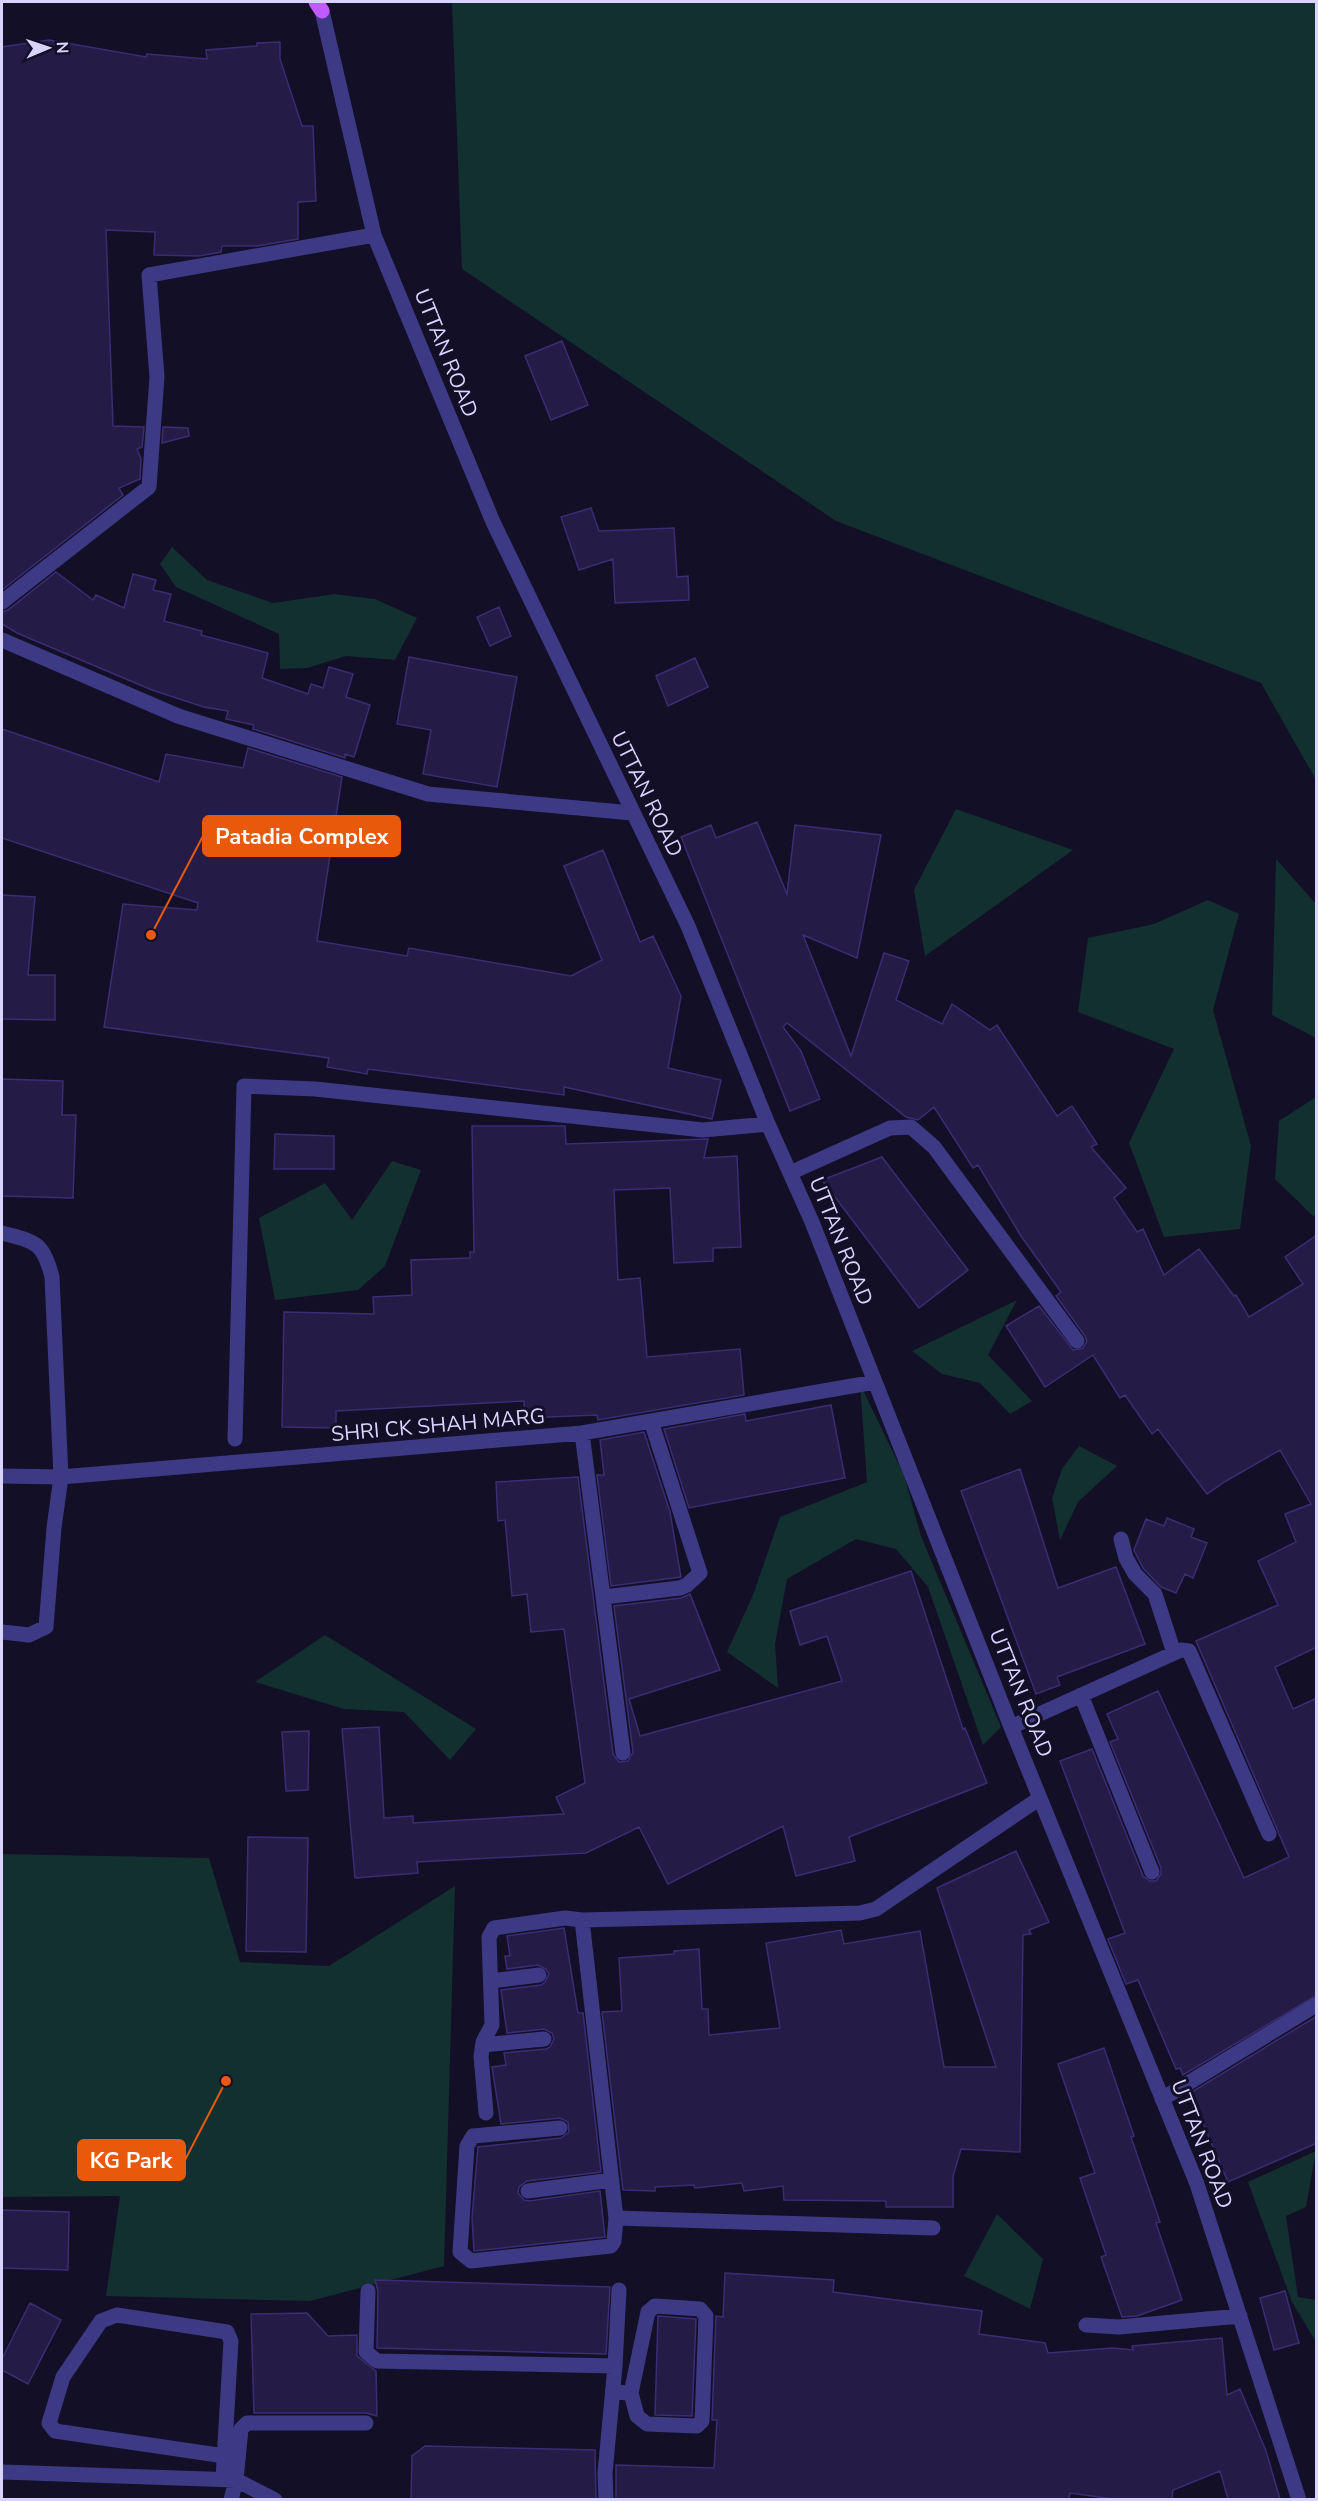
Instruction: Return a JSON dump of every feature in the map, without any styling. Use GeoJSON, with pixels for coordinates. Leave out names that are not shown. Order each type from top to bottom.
{"type":"FeatureCollection","features":[{"type":"Feature","properties":{"kind":"street","name":"UTTAN ROAD"},"geometry":{"type":"LineString","coordinates":[[320,5],[374,235],[493,522],[688,926],[768,1124],[812,1222],[1011,1726],[1197,2184],[1299,2499]]}},
{"type":"Feature","properties":{"kind":"street"},"geometry":{"type":"LineString","coordinates":[[2,602],[149,487],[157,377],[149,275],[374,235]]}},
{"type":"Feature","properties":{"kind":"street"},"geometry":{"type":"LineString","coordinates":[[2,640],[178,716],[428,794],[632,813]]}},
{"type":"Feature","properties":{"kind":"street"},"geometry":{"type":"LineString","coordinates":[[235,1439],[244,1086],[315,1089],[703,1130],[768,1124]]}},
{"type":"Feature","properties":{"kind":"street"},"geometry":{"type":"LineString","coordinates":[[790,1173],[890,1128],[911,1127],[934,1146],[1077,1341]]}},
{"type":"Feature","properties":{"kind":"street"},"geometry":{"type":"LineString","coordinates":[[2,1233],[33,1242],[46,1256],[52,1277],[61,1477],[54,1528],[46,1627],[29,1635],[2,1632]]}},
{"type":"Feature","properties":{"kind":"street","name":"SHRI CK SHAH MARG"},"geometry":{"type":"LineString","coordinates":[[2,1476],[61,1477],[582,1433],[875,1382]]}},
{"type":"Feature","properties":{"kind":"street"},"geometry":{"type":"LineString","coordinates":[[604,1597],[680,1587],[687,1585],[700,1573],[651,1421]]}},
{"type":"Feature","properties":{"kind":"street"},"geometry":{"type":"LineString","coordinates":[[582,1433],[623,1753]]}},
{"type":"Feature","properties":{"kind":"street"},"geometry":{"type":"LineString","coordinates":[[1121,1539],[1126,1558],[1135,1574],[1155,1594],[1174,1653]]}},
{"type":"Feature","properties":{"kind":"street"},"geometry":{"type":"LineString","coordinates":[[1011,1726],[1181,1650],[1189,1651],[1269,1834]]}},
{"type":"Feature","properties":{"kind":"street"},"geometry":{"type":"LineString","coordinates":[[1081,1695],[1152,1872]]}},
{"type":"Feature","properties":{"kind":"street"},"geometry":{"type":"LineString","coordinates":[[486,2113],[483,2045],[492,2025],[489,1937],[494,1928],[565,1918],[582,1920],[860,1913],[876,1910],[1040,1798]]}},
{"type":"Feature","properties":{"kind":"street"},"geometry":{"type":"LineString","coordinates":[[560,2128],[473,2136],[466,2146],[460,2252],[471,2261],[611,2246],[614,2241],[616,2218],[582,1920]]}},
{"type":"Feature","properties":{"kind":"street"},"geometry":{"type":"LineString","coordinates":[[491,1981],[539,1975]]}},
{"type":"Feature","properties":{"kind":"street"},"geometry":{"type":"LineString","coordinates":[[1162,2099],[1317,2005]]}},
{"type":"Feature","properties":{"kind":"street"},"geometry":{"type":"LineString","coordinates":[[483,2045],[544,2039]]}},
{"type":"Feature","properties":{"kind":"street"},"geometry":{"type":"LineString","coordinates":[[528,2191],[612,2180]]}},
{"type":"Feature","properties":{"kind":"street"},"geometry":{"type":"LineString","coordinates":[[616,2218],[933,2228]]}},
{"type":"Feature","properties":{"kind":"street"},"geometry":{"type":"LineString","coordinates":[[606,2499],[605,2472],[615,2366],[619,2290]]}},
{"type":"Feature","properties":{"kind":"street"},"geometry":{"type":"LineString","coordinates":[[368,2291],[366,2352],[377,2361],[615,2366]]}},
{"type":"Feature","properties":{"kind":"street"},"geometry":{"type":"LineString","coordinates":[[655,2306],[700,2309],[706,2316],[702,2421],[697,2426],[647,2424],[637,2416],[631,2392],[648,2312],[655,2306]]}},
{"type":"Feature","properties":{"kind":"street"},"geometry":{"type":"LineString","coordinates":[[218,2455],[56,2431],[49,2423],[63,2377],[101,2320],[117,2315],[227,2332],[231,2341],[231,2499]]}},
{"type":"Feature","properties":{"kind":"street"},"geometry":{"type":"LineString","coordinates":[[1086,2325],[1119,2327],[1240,2316]]}},
{"type":"Feature","properties":{"kind":"street"},"geometry":{"type":"LineString","coordinates":[[613,2392],[631,2392]]}},
{"type":"Feature","properties":{"kind":"street"},"geometry":{"type":"LineString","coordinates":[[230,2479],[241,2428],[247,2423],[366,2423]]}},
{"type":"Feature","properties":{"kind":"street"},"geometry":{"type":"LineString","coordinates":[[2,2472],[230,2479],[275,2499]]}},
{"type":"Feature","properties":{"kind":"green space"},"geometry":{"type":"Polygon","coordinates":[[[452,2],[1316,2],[1316,780],[1261,683],[836,521],[462,269],[452,2]]]}},
{"type":"Feature","properties":{"kind":"green space"},"geometry":{"type":"Polygon","coordinates":[[[172,547],[207,580],[273,603],[334,594],[375,599],[417,618],[395,660],[346,656],[307,668],[280,669],[279,634],[176,587],[160,564],[172,547]]]}},
{"type":"Feature","properties":{"kind":"green space"},"geometry":{"type":"Polygon","coordinates":[[[956,809],[1073,850],[925,956],[914,890],[956,809]]]}},
{"type":"Feature","properties":{"kind":"green space"},"geometry":{"type":"Polygon","coordinates":[[[1276,859],[1316,904],[1316,1038],[1272,1015],[1276,859]]]}},
{"type":"Feature","properties":{"kind":"green space"},"geometry":{"type":"Polygon","coordinates":[[[1208,900],[1239,914],[1213,1010],[1251,1146],[1240,1229],[1164,1237],[1129,1143],[1174,1049],[1078,1012],[1088,938],[1154,924],[1208,900]]]}},
{"type":"Feature","properties":{"kind":"green space"},"geometry":{"type":"Polygon","coordinates":[[[1316,1097],[1316,1215],[1313,1216],[1275,1179],[1279,1121],[1316,1097]]]}},
{"type":"Feature","properties":{"kind":"green space"},"geometry":{"type":"Polygon","coordinates":[[[392,1161],[421,1170],[385,1266],[358,1290],[275,1300],[259,1218],[325,1183],[352,1220],[392,1161]]]}},
{"type":"Feature","properties":{"kind":"green space"},"geometry":{"type":"Polygon","coordinates":[[[1017,1300],[988,1355],[1032,1401],[1010,1414],[980,1383],[942,1374],[912,1351],[1017,1300]]]}},
{"type":"Feature","properties":{"kind":"green space"},"geometry":{"type":"Polygon","coordinates":[[[860,1384],[904,1475],[921,1536],[1001,1727],[983,1745],[928,1587],[896,1549],[856,1539],[787,1579],[775,1644],[778,1688],[727,1652],[753,1595],[780,1517],[867,1482],[860,1384]]]}},
{"type":"Feature","properties":{"kind":"green space"},"geometry":{"type":"Polygon","coordinates":[[[1079,1446],[1117,1466],[1078,1502],[1060,1540],[1052,1498],[1062,1469],[1079,1446]]]}},
{"type":"Feature","properties":{"kind":"green space"},"geometry":{"type":"Polygon","coordinates":[[[325,1635],[476,1729],[450,1760],[404,1712],[344,1709],[255,1682],[325,1635]]]}},
{"type":"Feature","properties":{"kind":"green space"},"geometry":{"type":"Polygon","coordinates":[[[2,1854],[209,1858],[240,1962],[329,1966],[455,1886],[444,2266],[310,2301],[106,2296],[120,2196],[2,2197],[2,1854]]]}},
{"type":"Feature","properties":{"kind":"green space"},"geometry":{"type":"Polygon","coordinates":[[[1316,2151],[1306,2207],[1286,2216],[1298,2297],[1316,2300],[1316,2342],[1292,2302],[1248,2182],[1316,2151]]]}},
{"type":"Feature","properties":{"kind":"green space"},"geometry":{"type":"Polygon","coordinates":[[[997,2214],[1043,2259],[1030,2309],[964,2276],[997,2214]]]}},
{"type":"Feature","properties":{"kind":"building"},"geometry":{"type":"Polygon","coordinates":[[[49,40],[146,57],[147,54],[207,59],[206,50],[280,42],[280,59],[302,126],[313,126],[316,201],[298,202],[298,239],[257,246],[222,246],[221,252],[199,256],[154,255],[155,232],[106,230],[113,426],[144,427],[142,447],[137,449],[141,459],[140,479],[119,488],[123,495],[2,590],[2,47],[49,40]]]}},
{"type":"Feature","properties":{"kind":"building"},"geometry":{"type":"Polygon","coordinates":[[[562,341],[588,405],[551,420],[525,356],[562,341]]]}},
{"type":"Feature","properties":{"kind":"building"},"geometry":{"type":"Polygon","coordinates":[[[163,427],[188,428],[189,436],[162,443],[163,427]]]}},
{"type":"Feature","properties":{"kind":"building"},"geometry":{"type":"Polygon","coordinates":[[[591,508],[599,531],[674,528],[677,577],[688,576],[689,600],[615,603],[613,559],[579,570],[561,517],[591,508]]]}},
{"type":"Feature","properties":{"kind":"building"},"geometry":{"type":"Polygon","coordinates":[[[56,572],[93,600],[96,595],[124,608],[133,574],[156,580],[153,590],[171,594],[164,621],[202,631],[201,635],[268,653],[262,678],[308,694],[311,684],[323,688],[329,667],[353,674],[346,697],[370,705],[354,757],[345,754],[345,758],[253,729],[254,725],[226,719],[228,711],[204,707],[152,690],[17,633],[2,624],[2,612],[8,610],[56,572]]]}},
{"type":"Feature","properties":{"kind":"building"},"geometry":{"type":"Polygon","coordinates":[[[499,607],[511,636],[490,646],[477,617],[499,607]]]}},
{"type":"Feature","properties":{"kind":"building"},"geometry":{"type":"Polygon","coordinates":[[[409,657],[517,677],[497,787],[423,774],[431,730],[397,724],[409,657]]]}},
{"type":"Feature","properties":{"kind":"building"},"geometry":{"type":"Polygon","coordinates":[[[695,658],[708,687],[668,706],[656,676],[695,658]]]}},
{"type":"Feature","properties":{"kind":"building"},"geometry":{"type":"Polygon","coordinates":[[[2,729],[159,782],[166,754],[243,768],[248,748],[342,777],[317,941],[407,956],[409,948],[571,976],[602,960],[564,866],[603,850],[640,942],[653,936],[681,996],[668,1068],[721,1080],[712,1119],[564,1087],[564,1095],[368,1069],[367,1074],[327,1067],[329,1058],[104,1027],[123,904],[197,910],[198,903],[2,838],[2,729]]]}},
{"type":"Feature","properties":{"kind":"building"},"geometry":{"type":"Polygon","coordinates":[[[757,822],[787,894],[795,825],[881,835],[857,958],[803,935],[851,1056],[884,953],[909,961],[896,1000],[942,1024],[952,1004],[990,1030],[997,1025],[1057,1116],[1072,1106],[1097,1144],[1091,1147],[1126,1188],[1114,1198],[1137,1232],[1143,1229],[1164,1275],[1199,1249],[1234,1296],[1236,1295],[1249,1317],[1303,1284],[1285,1257],[1317,1235],[1317,1647],[1275,1667],[1293,1709],[1317,1698],[1317,1995],[1183,2075],[1180,2068],[1176,2069],[1138,1980],[1126,1984],[1109,1942],[1108,1939],[1125,1933],[1060,1761],[1092,1749],[1143,1876],[1150,1881],[1156,1881],[1161,1874],[1161,1868],[1110,1742],[1118,1739],[1107,1714],[1158,1691],[1244,1878],[1289,1857],[1196,1641],[1278,1605],[1258,1561],[1296,1542],[1285,1514],[1311,1504],[1280,1450],[1207,1494],[1158,1429],[1152,1434],[1125,1395],[1120,1398],[1093,1355],[1045,1387],[1006,1326],[1039,1306],[1073,1350],[1083,1348],[1087,1341],[1056,1296],[1061,1292],[1021,1236],[978,1165],[973,1168],[934,1107],[918,1120],[906,1117],[787,1023],[783,1027],[801,1051],[820,1099],[790,1111],[681,837],[711,825],[716,838],[757,822]]]}},
{"type":"Feature","properties":{"kind":"building"},"geometry":{"type":"Polygon","coordinates":[[[2,895],[35,897],[28,975],[55,975],[55,1020],[2,1019],[2,895]]]}},
{"type":"Feature","properties":{"kind":"building"},"geometry":{"type":"Polygon","coordinates":[[[2,1079],[63,1081],[62,1115],[76,1115],[73,1198],[2,1196],[2,1079]]]}},
{"type":"Feature","properties":{"kind":"building"},"geometry":{"type":"Polygon","coordinates":[[[472,1126],[565,1126],[566,1144],[708,1139],[704,1158],[737,1156],[741,1247],[713,1248],[713,1261],[674,1263],[670,1188],[614,1190],[618,1280],[640,1278],[647,1357],[740,1349],[744,1395],[598,1420],[597,1415],[525,1418],[524,1401],[336,1411],[336,1428],[282,1427],[284,1312],[374,1314],[373,1297],[412,1295],[411,1260],[470,1258],[470,1252],[474,1252],[472,1126]]]}},
{"type":"Feature","properties":{"kind":"building"},"geometry":{"type":"Polygon","coordinates":[[[275,1134],[334,1136],[334,1169],[274,1169],[275,1134]]]}},
{"type":"Feature","properties":{"kind":"building"},"geometry":{"type":"Polygon","coordinates":[[[882,1157],[968,1270],[919,1308],[822,1180],[882,1157]]]}},
{"type":"Feature","properties":{"kind":"building"},"geometry":{"type":"Polygon","coordinates":[[[831,1405],[845,1478],[689,1508],[664,1429],[745,1414],[746,1421],[831,1405]]]}},
{"type":"Feature","properties":{"kind":"building"},"geometry":{"type":"Polygon","coordinates":[[[644,1432],[670,1512],[681,1577],[611,1586],[597,1475],[604,1475],[600,1440],[644,1432]]]}},
{"type":"Feature","properties":{"kind":"building"},"geometry":{"type":"Polygon","coordinates":[[[1020,1469],[1058,1588],[1116,1567],[1145,1644],[1057,1677],[1060,1685],[1036,1694],[961,1491],[1020,1469]]]}},
{"type":"Feature","properties":{"kind":"building"},"geometry":{"type":"Polygon","coordinates":[[[578,1477],[613,1754],[619,1762],[628,1761],[633,1752],[614,1606],[681,1598],[690,1594],[720,1670],[629,1699],[640,1736],[842,1681],[827,1636],[800,1645],[790,1611],[911,1571],[963,1729],[965,1728],[987,1783],[849,1837],[855,1861],[796,1876],[783,1826],[668,1884],[639,1827],[586,1853],[417,1862],[418,1873],[355,1878],[342,1729],[379,1727],[384,1818],[413,1816],[413,1823],[564,1814],[556,1797],[585,1783],[564,1629],[531,1632],[527,1594],[512,1596],[505,1520],[498,1521],[496,1482],[578,1477]]]}},
{"type":"Feature","properties":{"kind":"building"},"geometry":{"type":"Polygon","coordinates":[[[1167,1518],[1194,1529],[1191,1537],[1207,1543],[1193,1578],[1185,1574],[1176,1593],[1161,1587],[1143,1568],[1134,1550],[1146,1519],[1164,1526],[1167,1518]]]}},
{"type":"Feature","properties":{"kind":"building"},"geometry":{"type":"Polygon","coordinates":[[[309,1731],[308,1790],[286,1791],[282,1732],[309,1731]]]}},
{"type":"Feature","properties":{"kind":"building"},"geometry":{"type":"Polygon","coordinates":[[[248,1837],[308,1838],[306,1952],[246,1951],[248,1837]]]}},
{"type":"Feature","properties":{"kind":"building"},"geometry":{"type":"Polygon","coordinates":[[[1016,1851],[1049,1922],[1029,1930],[1031,1934],[1023,1935],[1020,2152],[961,2149],[953,2176],[953,2207],[886,2207],[886,2201],[784,2200],[783,2186],[744,2191],[742,2183],[695,2188],[694,2185],[655,2187],[655,2191],[623,2190],[602,2012],[622,2011],[619,1958],[674,1954],[674,1951],[699,1949],[702,2009],[708,2009],[709,2035],[780,2028],[766,1943],[841,1930],[844,1944],[920,1931],[944,2067],[996,2067],[937,1888],[1016,1851]]]}},
{"type":"Feature","properties":{"kind":"building"},"geometry":{"type":"Polygon","coordinates":[[[564,1928],[578,2013],[583,2013],[601,2172],[527,2181],[519,2187],[518,2193],[524,2200],[529,2201],[600,2191],[605,2237],[474,2251],[472,2218],[478,2147],[561,2138],[569,2132],[568,2122],[560,2118],[501,2124],[492,2067],[506,2065],[504,2053],[546,2049],[550,2047],[554,2039],[552,2033],[544,2029],[507,2033],[501,1990],[541,1985],[549,1974],[546,1969],[538,1965],[507,1969],[505,1956],[510,1956],[507,1936],[564,1928]]]}},
{"type":"Feature","properties":{"kind":"building"},"geometry":{"type":"Polygon","coordinates":[[[1317,2016],[1317,2143],[1228,2182],[1190,2093],[1317,2016]]]}},
{"type":"Feature","properties":{"kind":"building"},"geometry":{"type":"Polygon","coordinates":[[[1104,2048],[1134,2136],[1131,2137],[1160,2222],[1156,2223],[1182,2300],[1137,2316],[1122,2317],[1101,2257],[1106,2255],[1080,2178],[1095,2173],[1058,2064],[1104,2048]]]}},
{"type":"Feature","properties":{"kind":"building"},"geometry":{"type":"Polygon","coordinates":[[[2,2210],[69,2212],[68,2270],[2,2268],[2,2210]]]}},
{"type":"Feature","properties":{"kind":"building"},"geometry":{"type":"Polygon","coordinates":[[[725,2273],[834,2280],[833,2292],[982,2311],[979,2334],[1045,2343],[1048,2353],[1113,2348],[1133,2350],[1132,2346],[1222,2338],[1227,2395],[1240,2389],[1266,2451],[1280,2499],[1228,2499],[1220,2471],[1173,2490],[1172,2499],[1113,2499],[1070,2493],[1069,2499],[616,2499],[616,2465],[714,2468],[717,2420],[712,2420],[716,2316],[723,2317],[725,2273]]]}},
{"type":"Feature","properties":{"kind":"building"},"geometry":{"type":"Polygon","coordinates":[[[375,2280],[610,2287],[606,2354],[377,2348],[378,2291],[375,2280]]]}},
{"type":"Feature","properties":{"kind":"building"},"geometry":{"type":"Polygon","coordinates":[[[1285,2291],[1299,2343],[1274,2350],[1260,2298],[1285,2291]]]}},
{"type":"Feature","properties":{"kind":"building"},"geometry":{"type":"Polygon","coordinates":[[[30,2303],[61,2320],[28,2384],[2,2370],[2,2359],[30,2303]]]}},
{"type":"Feature","properties":{"kind":"building"},"geometry":{"type":"Polygon","coordinates":[[[307,2313],[328,2336],[357,2335],[357,2356],[376,2371],[377,2416],[366,2413],[254,2413],[251,2314],[307,2313]]]}},
{"type":"Feature","properties":{"kind":"building"},"geometry":{"type":"Polygon","coordinates":[[[658,2316],[696,2319],[692,2416],[655,2415],[658,2316]]]}},
{"type":"Feature","properties":{"kind":"building"},"geometry":{"type":"Polygon","coordinates":[[[425,2446],[595,2450],[596,2499],[411,2499],[412,2456],[425,2446]]]}},
{"type":"Feature","properties":{"kind":"place","name":"Patadia Complex"},"geometry":{"type":"Point","coordinates":[151,935]}},
{"type":"Feature","properties":{"kind":"place","name":"KG Park"},"geometry":{"type":"Point","coordinates":[226,2081]}}]}
